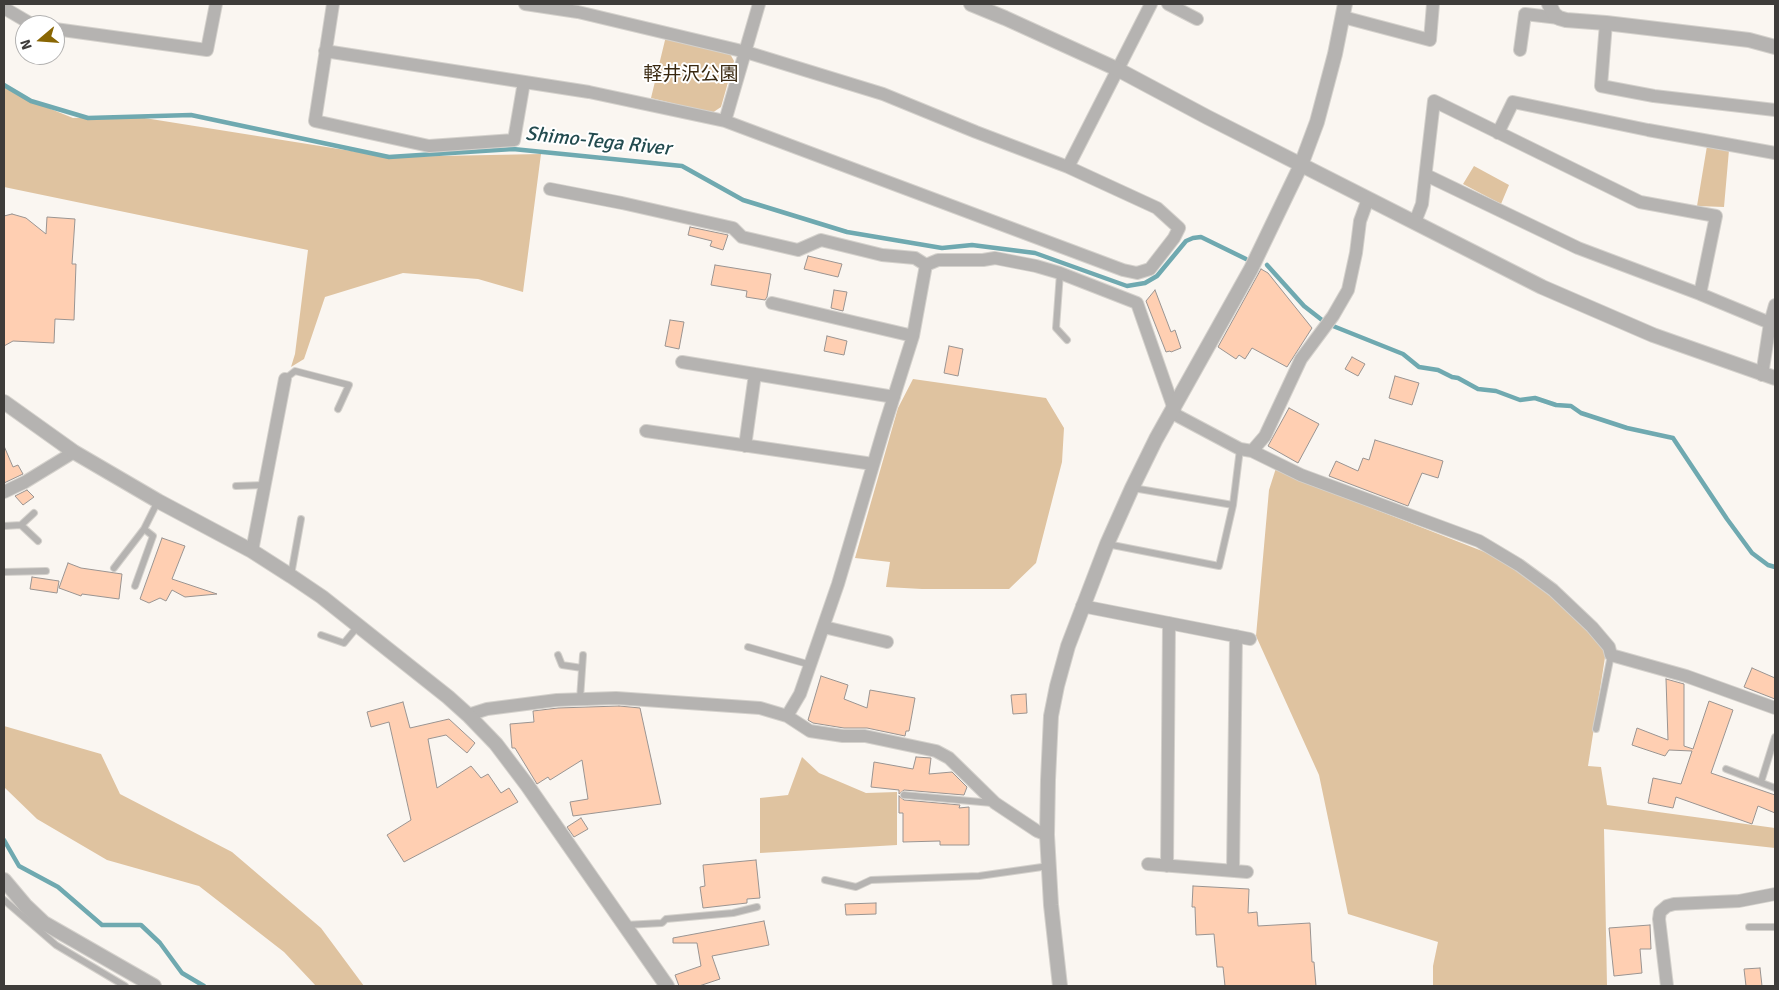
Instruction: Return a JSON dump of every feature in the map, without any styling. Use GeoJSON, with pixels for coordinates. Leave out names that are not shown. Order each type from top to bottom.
{"type":"FeatureCollection","features":[{"type":"Feature","properties":{"kind":"street"},"geometry":{"type":"LineString","coordinates":[[65,30],[207,50],[216,4]]}},
{"type":"Feature","properties":{"kind":"street"},"geometry":{"type":"LineString","coordinates":[[333,4],[315,121],[429,146],[514,140],[524,82]]}},
{"type":"Feature","properties":{"kind":"street"},"geometry":{"type":"LineString","coordinates":[[325,51],[589,92],[725,120],[1123,270],[1137,273],[1150,269],[1174,238],[1179,228],[1157,208],[1068,167],[883,94],[746,52],[578,12],[524,4]]}},
{"type":"Feature","properties":{"kind":"street"},"geometry":{"type":"LineString","coordinates":[[725,120],[759,4]]}},
{"type":"Feature","properties":{"kind":"street"},"geometry":{"type":"LineString","coordinates":[[971,4],[1117,69],[1542,287],[1653,335],[1769,376],[1770,323],[1775,305]]}},
{"type":"Feature","properties":{"kind":"street"},"geometry":{"type":"LineString","coordinates":[[1068,167],[1151,4]]}},
{"type":"Feature","properties":{"kind":"street"},"geometry":{"type":"LineString","coordinates":[[1168,4],[1197,19]]}},
{"type":"Feature","properties":{"kind":"street"},"geometry":{"type":"LineString","coordinates":[[1060,986],[1051,905],[1047,835],[1049,750],[1051,716],[1062,670],[1082,606],[1132,488],[1173,408],[1258,256],[1301,165],[1317,122],[1335,54],[1344,10],[1430,40],[1433,4]]}},
{"type":"Feature","properties":{"kind":"street"},"geometry":{"type":"LineString","coordinates":[[1550,4],[1554,14],[1559,18]]}},
{"type":"Feature","properties":{"kind":"street"},"geometry":{"type":"LineString","coordinates":[[4,8],[16,15]]}},
{"type":"Feature","properties":{"kind":"street"},"geometry":{"type":"LineString","coordinates":[[1520,50],[1525,14],[1749,40],[1775,47]]}},
{"type":"Feature","properties":{"kind":"street"},"geometry":{"type":"LineString","coordinates":[[1606,23],[1601,86],[1654,96],[1775,110]]}},
{"type":"Feature","properties":{"kind":"street"},"geometry":{"type":"LineString","coordinates":[[1415,222],[1422,204],[1434,101],[1640,202],[1716,216],[1700,294]]}},
{"type":"Feature","properties":{"kind":"street"},"geometry":{"type":"LineString","coordinates":[[1498,133],[1513,102],[1648,130],[1775,153]]}},
{"type":"Feature","properties":{"kind":"street"},"geometry":{"type":"LineString","coordinates":[[1426,174],[1578,248],[1700,294],[1770,323]]}},
{"type":"Feature","properties":{"kind":"street"},"geometry":{"type":"LineString","coordinates":[[550,189],[733,228],[742,237],[798,250],[821,240],[882,255],[915,258],[926,265]]}},
{"type":"Feature","properties":{"kind":"street"},"geometry":{"type":"LineString","coordinates":[[1246,450],[1264,436],[1301,359],[1333,316],[1348,290],[1356,253],[1360,220],[1368,199]]}},
{"type":"Feature","properties":{"kind":"street"},"geometry":{"type":"LineString","coordinates":[[926,265],[938,260],[983,260],[995,258],[1036,266],[1137,302],[1176,415],[1301,475],[1479,541],[1519,565],[1553,590],[1592,627],[1609,647],[1611,656],[1686,676],[1775,708]]}},
{"type":"Feature","properties":{"kind":"street"},"geometry":{"type":"LineString","coordinates":[[787,716],[800,694],[824,627],[913,336],[926,265]]}},
{"type":"Feature","properties":{"kind":"street"},"geometry":{"type":"LineString","coordinates":[[772,303],[913,336]]}},
{"type":"Feature","properties":{"kind":"street"},"geometry":{"type":"LineString","coordinates":[[682,362],[894,397]]}},
{"type":"Feature","properties":{"kind":"street"},"geometry":{"type":"LineString","coordinates":[[745,446],[754,374]]}},
{"type":"Feature","properties":{"kind":"street"},"geometry":{"type":"LineString","coordinates":[[252,551],[285,379]]}},
{"type":"Feature","properties":{"kind":"street"},"geometry":{"type":"LineString","coordinates":[[4,402],[74,452],[158,501],[252,551],[291,576],[322,597],[448,697],[496,744],[527,784],[667,986]]}},
{"type":"Feature","properties":{"kind":"street"},"geometry":{"type":"LineString","coordinates":[[646,431],[873,464]]}},
{"type":"Feature","properties":{"kind":"street"},"geometry":{"type":"LineString","coordinates":[[4,492],[25,482],[74,452]]}},
{"type":"Feature","properties":{"kind":"street"},"geometry":{"type":"LineString","coordinates":[[1082,606],[1250,639]]}},
{"type":"Feature","properties":{"kind":"street"},"geometry":{"type":"LineString","coordinates":[[1167,866],[1169,623]]}},
{"type":"Feature","properties":{"kind":"street"},"geometry":{"type":"LineString","coordinates":[[824,627],[887,642]]}},
{"type":"Feature","properties":{"kind":"street"},"geometry":{"type":"LineString","coordinates":[[1233,871],[1236,636]]}},
{"type":"Feature","properties":{"kind":"street"},"geometry":{"type":"LineString","coordinates":[[468,715],[495,708],[557,700],[616,698],[760,708],[787,716],[810,731],[843,736],[865,736],[936,751],[949,758],[996,803],[1036,831],[1047,835]]}},
{"type":"Feature","properties":{"kind":"street"},"geometry":{"type":"LineString","coordinates":[[1148,864],[1247,872]]}},
{"type":"Feature","properties":{"kind":"street"},"geometry":{"type":"LineString","coordinates":[[4,880],[25,905],[44,923],[154,986]]}},
{"type":"Feature","properties":{"kind":"street"},"geometry":{"type":"LineString","coordinates":[[1667,986],[1659,919],[1660,912],[1667,906],[1739,900],[1775,894]]}},
{"type":"Feature","properties":{"kind":"lane"},"geometry":{"type":"LineString","coordinates":[[1060,274],[1056,328],[1067,340]]}},
{"type":"Feature","properties":{"kind":"lane"},"geometry":{"type":"LineString","coordinates":[[285,379],[296,371],[349,386],[338,410]]}},
{"type":"Feature","properties":{"kind":"lane"},"geometry":{"type":"LineString","coordinates":[[1107,544],[1219,566],[1246,450]]}},
{"type":"Feature","properties":{"kind":"lane"},"geometry":{"type":"LineString","coordinates":[[236,486],[264,485]]}},
{"type":"Feature","properties":{"kind":"lane"},"geometry":{"type":"LineString","coordinates":[[1132,488],[1233,505]]}},
{"type":"Feature","properties":{"kind":"lane"},"geometry":{"type":"LineString","coordinates":[[114,568],[144,529],[158,501]]}},
{"type":"Feature","properties":{"kind":"lane"},"geometry":{"type":"LineString","coordinates":[[21,526],[34,513]]}},
{"type":"Feature","properties":{"kind":"lane"},"geometry":{"type":"LineString","coordinates":[[291,576],[301,519]]}},
{"type":"Feature","properties":{"kind":"lane"},"geometry":{"type":"LineString","coordinates":[[4,526],[21,526],[38,541]]}},
{"type":"Feature","properties":{"kind":"lane"},"geometry":{"type":"LineString","coordinates":[[135,586],[153,536],[144,529]]}},
{"type":"Feature","properties":{"kind":"lane"},"geometry":{"type":"LineString","coordinates":[[4,572],[46,571]]}},
{"type":"Feature","properties":{"kind":"lane"},"geometry":{"type":"LineString","coordinates":[[321,636],[344,643],[358,626]]}},
{"type":"Feature","properties":{"kind":"lane"},"geometry":{"type":"LineString","coordinates":[[748,647],[811,665]]}},
{"type":"Feature","properties":{"kind":"lane"},"geometry":{"type":"LineString","coordinates":[[558,655],[562,666],[582,668]]}},
{"type":"Feature","properties":{"kind":"lane"},"geometry":{"type":"LineString","coordinates":[[580,699],[583,655]]}},
{"type":"Feature","properties":{"kind":"lane"},"geometry":{"type":"LineString","coordinates":[[1596,729],[1611,656]]}},
{"type":"Feature","properties":{"kind":"lane"},"geometry":{"type":"LineString","coordinates":[[1761,782],[1775,737]]}},
{"type":"Feature","properties":{"kind":"lane"},"geometry":{"type":"LineString","coordinates":[[1726,769],[1775,788]]}},
{"type":"Feature","properties":{"kind":"lane"},"geometry":{"type":"LineString","coordinates":[[904,795],[996,803]]}},
{"type":"Feature","properties":{"kind":"lane"},"geometry":{"type":"LineString","coordinates":[[825,880],[856,887],[871,880],[979,876],[1049,866]]}},
{"type":"Feature","properties":{"kind":"lane"},"geometry":{"type":"LineString","coordinates":[[4,900],[56,945],[126,986]]}},
{"type":"Feature","properties":{"kind":"lane"},"geometry":{"type":"LineString","coordinates":[[624,925],[662,923],[666,920],[733,913],[756,907]]}},
{"type":"Feature","properties":{"kind":"lane"},"geometry":{"type":"LineString","coordinates":[[1749,927],[1775,927]]}},
{"type":"Feature","properties":{"kind":"green space","name":"軽井沢公園"},"geometry":{"type":"Polygon","coordinates":[[[666,36],[729,52],[734,61],[721,107],[712,113],[651,98],[666,36]]]}},
{"type":"Feature","properties":{"kind":"green space"},"geometry":{"type":"Polygon","coordinates":[[[4,86],[31,101],[73,118],[132,116],[389,157],[541,154],[523,292],[478,279],[403,273],[325,297],[304,359],[291,367],[295,354],[308,250],[4,187],[4,86]]]}},
{"type":"Feature","properties":{"kind":"green space"},"geometry":{"type":"Polygon","coordinates":[[[1707,146],[1729,150],[1724,207],[1697,206],[1707,146]]]}},
{"type":"Feature","properties":{"kind":"green space"},"geometry":{"type":"Polygon","coordinates":[[[1474,166],[1509,185],[1501,204],[1463,184],[1474,166]]]}},
{"type":"Feature","properties":{"kind":"green space"},"geometry":{"type":"Polygon","coordinates":[[[913,379],[1046,398],[1064,428],[1062,462],[1036,563],[1009,589],[886,587],[890,562],[855,558],[898,408],[913,379]]]}},
{"type":"Feature","properties":{"kind":"green space"},"geometry":{"type":"Polygon","coordinates":[[[1276,468],[1310,484],[1495,556],[1549,593],[1581,624],[1606,651],[1588,766],[1601,767],[1607,805],[1775,828],[1775,848],[1604,829],[1607,986],[1433,986],[1433,966],[1438,942],[1348,914],[1319,775],[1256,636],[1269,490],[1276,468]]]}},
{"type":"Feature","properties":{"kind":"green space"},"geometry":{"type":"Polygon","coordinates":[[[4,726],[101,754],[120,794],[232,852],[321,928],[364,986],[316,986],[284,952],[199,886],[107,860],[37,819],[4,787],[4,726]]]}},
{"type":"Feature","properties":{"kind":"green space"},"geometry":{"type":"Polygon","coordinates":[[[802,757],[819,773],[866,793],[897,792],[897,845],[760,853],[760,798],[788,795],[802,757]]]}},
{"type":"Feature","properties":{"kind":"building"},"geometry":{"type":"Polygon","coordinates":[[[12,214],[26,218],[46,234],[47,217],[75,219],[72,264],[76,264],[74,320],[55,319],[54,343],[13,341],[4,346],[4,216],[12,214]]]}},
{"type":"Feature","properties":{"kind":"building"},"geometry":{"type":"Polygon","coordinates":[[[690,227],[728,235],[723,250],[710,246],[712,241],[688,235],[690,227]]]}},
{"type":"Feature","properties":{"kind":"building"},"geometry":{"type":"Polygon","coordinates":[[[808,256],[842,264],[838,277],[804,269],[808,256]]]}},
{"type":"Feature","properties":{"kind":"building"},"geometry":{"type":"Polygon","coordinates":[[[715,265],[771,274],[767,297],[765,300],[746,297],[747,291],[711,285],[715,265]]]}},
{"type":"Feature","properties":{"kind":"building"},"geometry":{"type":"Polygon","coordinates":[[[1261,269],[1268,273],[1312,328],[1287,367],[1252,348],[1245,359],[1239,355],[1236,359],[1218,347],[1261,269]]]}},
{"type":"Feature","properties":{"kind":"building"},"geometry":{"type":"Polygon","coordinates":[[[834,290],[847,292],[843,311],[831,308],[834,290]]]}},
{"type":"Feature","properties":{"kind":"building"},"geometry":{"type":"Polygon","coordinates":[[[1155,290],[1171,332],[1175,330],[1181,348],[1171,352],[1166,352],[1146,301],[1155,290]]]}},
{"type":"Feature","properties":{"kind":"building"},"geometry":{"type":"Polygon","coordinates":[[[670,320],[684,322],[679,349],[665,346],[670,320]]]}},
{"type":"Feature","properties":{"kind":"building"},"geometry":{"type":"Polygon","coordinates":[[[827,336],[847,341],[844,355],[824,351],[827,336]]]}},
{"type":"Feature","properties":{"kind":"building"},"geometry":{"type":"Polygon","coordinates":[[[949,346],[963,349],[958,376],[944,373],[949,346]]]}},
{"type":"Feature","properties":{"kind":"building"},"geometry":{"type":"Polygon","coordinates":[[[1352,357],[1365,364],[1358,376],[1345,369],[1352,357]]]}},
{"type":"Feature","properties":{"kind":"building"},"geometry":{"type":"Polygon","coordinates":[[[1395,376],[1419,383],[1412,405],[1389,398],[1395,376]]]}},
{"type":"Feature","properties":{"kind":"building"},"geometry":{"type":"Polygon","coordinates":[[[1289,408],[1319,424],[1298,463],[1268,446],[1289,408]]]}},
{"type":"Feature","properties":{"kind":"building"},"geometry":{"type":"Polygon","coordinates":[[[1375,440],[1443,461],[1438,478],[1422,473],[1408,506],[1329,476],[1336,461],[1358,471],[1363,458],[1369,460],[1375,440]]]}},
{"type":"Feature","properties":{"kind":"building"},"geometry":{"type":"Polygon","coordinates":[[[4,446],[13,467],[18,465],[23,474],[4,483],[4,446]]]}},
{"type":"Feature","properties":{"kind":"building"},"geometry":{"type":"Polygon","coordinates":[[[27,490],[34,497],[23,505],[15,496],[27,490]]]}},
{"type":"Feature","properties":{"kind":"building"},"geometry":{"type":"Polygon","coordinates":[[[162,538],[185,546],[172,579],[217,594],[185,597],[172,590],[166,601],[160,598],[149,603],[140,599],[162,538]]]}},
{"type":"Feature","properties":{"kind":"building"},"geometry":{"type":"Polygon","coordinates":[[[68,563],[81,568],[122,574],[119,599],[82,594],[81,596],[59,588],[68,563]]]}},
{"type":"Feature","properties":{"kind":"building"},"geometry":{"type":"Polygon","coordinates":[[[32,577],[59,581],[57,593],[30,589],[32,577]]]}},
{"type":"Feature","properties":{"kind":"building"},"geometry":{"type":"Polygon","coordinates":[[[1752,668],[1775,678],[1775,699],[1744,687],[1752,668]]]}},
{"type":"Feature","properties":{"kind":"building"},"geometry":{"type":"Polygon","coordinates":[[[821,676],[848,685],[844,699],[867,708],[870,690],[915,698],[909,731],[906,731],[905,736],[867,728],[844,728],[813,723],[808,720],[821,676]]]}},
{"type":"Feature","properties":{"kind":"building"},"geometry":{"type":"Polygon","coordinates":[[[1666,679],[1684,684],[1684,746],[1693,749],[1709,701],[1733,710],[1711,773],[1775,795],[1775,813],[1758,806],[1752,824],[1676,797],[1673,808],[1648,803],[1653,778],[1681,784],[1692,751],[1669,750],[1665,756],[1632,745],[1637,728],[1668,740],[1666,679]]]}},
{"type":"Feature","properties":{"kind":"building"},"geometry":{"type":"Polygon","coordinates":[[[1026,694],[1027,713],[1013,714],[1011,695],[1026,694]]]}},
{"type":"Feature","properties":{"kind":"building"},"geometry":{"type":"Polygon","coordinates":[[[403,702],[410,728],[449,719],[475,743],[467,753],[446,735],[428,739],[437,788],[471,766],[481,778],[488,774],[501,793],[509,788],[518,802],[404,862],[387,835],[411,820],[389,722],[371,727],[367,712],[403,702]]]}},
{"type":"Feature","properties":{"kind":"building"},"geometry":{"type":"Polygon","coordinates":[[[619,706],[640,708],[661,804],[573,816],[570,802],[588,799],[582,760],[550,780],[548,777],[537,784],[515,748],[512,748],[510,724],[534,722],[533,711],[558,708],[619,706]]]}},
{"type":"Feature","properties":{"kind":"building"},"geometry":{"type":"Polygon","coordinates":[[[916,757],[931,758],[929,774],[952,772],[967,787],[964,795],[904,790],[899,794],[899,790],[871,787],[874,762],[913,769],[916,757]]]}},
{"type":"Feature","properties":{"kind":"building"},"geometry":{"type":"Polygon","coordinates":[[[899,796],[904,800],[960,805],[959,808],[969,807],[969,845],[940,845],[940,841],[903,842],[903,813],[899,813],[899,796]]]}},
{"type":"Feature","properties":{"kind":"building"},"geometry":{"type":"Polygon","coordinates":[[[581,818],[588,829],[574,837],[567,827],[581,818]]]}},
{"type":"Feature","properties":{"kind":"building"},"geometry":{"type":"Polygon","coordinates":[[[756,860],[760,898],[747,899],[747,903],[703,908],[700,887],[705,886],[703,865],[756,860]]]}},
{"type":"Feature","properties":{"kind":"building"},"geometry":{"type":"Polygon","coordinates":[[[1193,886],[1249,889],[1248,913],[1257,912],[1258,926],[1310,923],[1312,962],[1314,962],[1316,986],[1225,986],[1223,967],[1217,967],[1214,934],[1196,935],[1195,907],[1192,907],[1193,886]]]}},
{"type":"Feature","properties":{"kind":"building"},"geometry":{"type":"Polygon","coordinates":[[[876,903],[876,914],[846,915],[845,904],[876,903]]]}},
{"type":"Feature","properties":{"kind":"building"},"geometry":{"type":"Polygon","coordinates":[[[764,921],[769,945],[712,956],[720,979],[699,986],[679,986],[675,975],[701,966],[697,943],[673,943],[673,938],[764,921]]]}},
{"type":"Feature","properties":{"kind":"building"},"geometry":{"type":"Polygon","coordinates":[[[1650,925],[1651,949],[1640,949],[1642,973],[1614,976],[1609,928],[1650,925]]]}},
{"type":"Feature","properties":{"kind":"building"},"geometry":{"type":"Polygon","coordinates":[[[1760,968],[1762,986],[1746,986],[1744,969],[1760,968]]]}},
{"type":"Feature","properties":{"kind":"waterway","name":"Shimo-Tega River"},"geometry":{"type":"LineString","coordinates":[[4,85],[31,101],[88,118],[191,115],[389,157],[513,149],[682,166],[743,200],[847,232],[942,248],[972,245],[1035,253],[1127,286],[1145,283],[1157,276],[1186,241],[1193,238],[1201,237],[1246,259]]}},
{"type":"Feature","properties":{"kind":"waterway","name":"Shimo-Tega River"},"geometry":{"type":"LineString","coordinates":[[1267,265],[1304,306],[1322,320]]}},
{"type":"Feature","properties":{"kind":"waterway","name":"Shimo-Tega River"},"geometry":{"type":"LineString","coordinates":[[1333,326],[1403,354],[1419,367],[1438,370],[1478,389],[1496,391],[1520,400],[1535,398],[1556,405],[1571,406],[1581,413],[1627,428],[1673,438],[1752,553],[1768,565],[1775,567]]}},
{"type":"Feature","properties":{"kind":"waterway"},"geometry":{"type":"LineString","coordinates":[[4,840],[19,866],[58,887],[102,925],[141,925],[160,943],[182,973],[204,986]]}}]}
